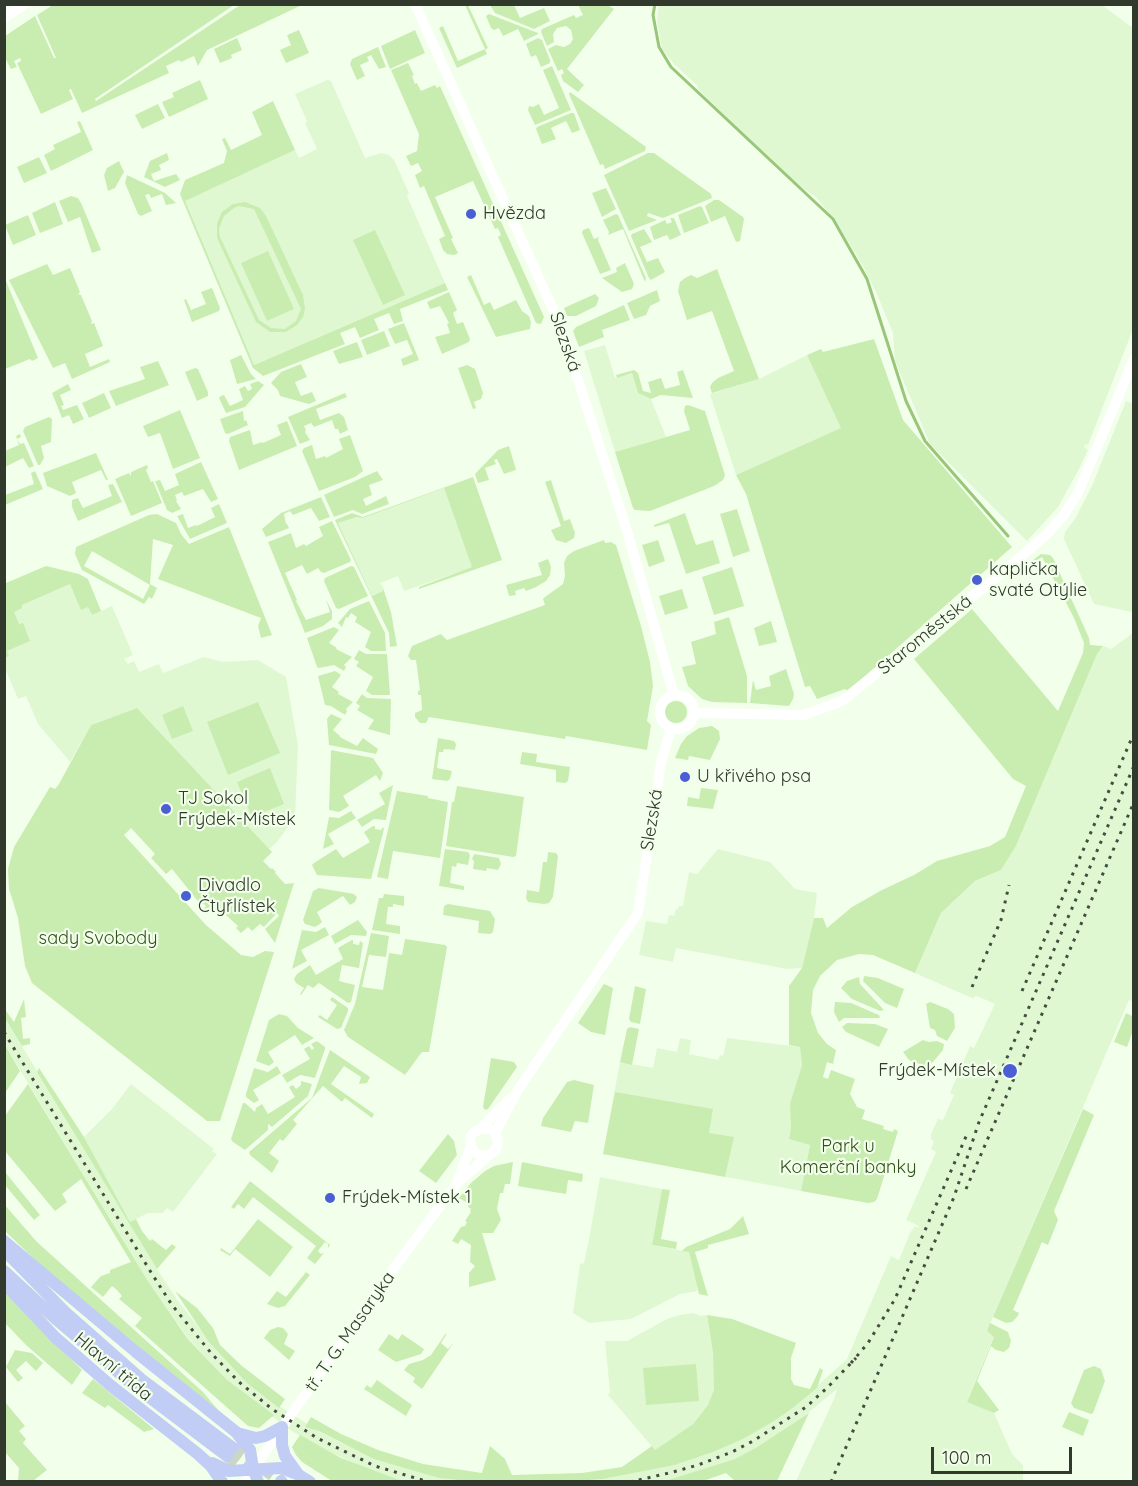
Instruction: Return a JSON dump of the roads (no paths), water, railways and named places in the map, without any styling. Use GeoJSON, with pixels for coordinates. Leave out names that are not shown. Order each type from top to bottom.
{"type":"FeatureCollection","features":[{"type":"Feature","properties":{"kind":"main road"},"geometry":{"type":"LineString","coordinates":[[4,18],[25,4]]}},
{"type":"Feature","properties":{"kind":"main road","name":"Slezská"},"geometry":{"type":"LineString","coordinates":[[415,4],[561,327],[626,528],[674,695]]}},
{"type":"Feature","properties":{"kind":"main road","name":"Staroměstská"},"geometry":{"type":"LineString","coordinates":[[693,713],[804,715],[842,701],[1022,556],[1063,516],[1078,493],[1134,359]]}},
{"type":"Feature","properties":{"kind":"main road"},"geometry":{"type":"LineString","coordinates":[[674,695],[679,695],[688,700],[693,713],[686,726],[671,728],[663,722],[660,712],[662,703],[674,695]]}},
{"type":"Feature","properties":{"kind":"main road","name":"Slezská"},"geometry":{"type":"LineString","coordinates":[[518,1090],[638,913],[661,763],[671,728]]}},
{"type":"Feature","properties":{"kind":"main road"},"geometry":{"type":"LineString","coordinates":[[481,1128],[491,1129],[495,1133],[498,1145],[496,1150],[488,1156],[477,1154],[471,1146],[470,1138],[518,1090]]}},
{"type":"Feature","properties":{"kind":"main road"},"geometry":{"type":"LineString","coordinates":[[495,1133],[518,1090]]}},
{"type":"Feature","properties":{"kind":"main road","name":"tř. T. G. Masaryka"},"geometry":{"type":"LineString","coordinates":[[457,1183],[471,1146]]}},
{"type":"Feature","properties":{"kind":"main road","name":"tř. T. G. Masaryka"},"geometry":{"type":"LineString","coordinates":[[244,1482],[389,1275],[457,1183],[488,1156]]}},
{"type":"Feature","properties":{"kind":"main road"},"geometry":{"type":"LineString","coordinates":[[4,1241],[236,1432],[250,1450],[258,1482]]}},
{"type":"Feature","properties":{"kind":"main road","name":"Hlavní třída"},"geometry":{"type":"LineString","coordinates":[[4,1250],[65,1312],[141,1379],[230,1452],[133,1385],[4,1271]]}},
{"type":"Feature","properties":{"kind":"main road"},"geometry":{"type":"LineString","coordinates":[[4,1283],[56,1338],[110,1385],[198,1454],[211,1466],[222,1482]]}},
{"type":"Feature","properties":{"kind":"main road"},"geometry":{"type":"LineString","coordinates":[[236,1432],[256,1438],[278,1433],[285,1456],[299,1474],[310,1482]]}},
{"type":"Feature","properties":{"kind":"main road"},"geometry":{"type":"LineString","coordinates":[[198,1454],[229,1471],[281,1468],[299,1474]]}},
{"type":"Feature","properties":{"kind":"waterway"},"geometry":{"type":"LineString","coordinates":[[655,4],[653,15],[659,47],[671,67],[833,219],[867,279],[906,401],[925,441],[1008,536]]}},
{"type":"Feature","properties":{"kind":"tunnel"},"geometry":{"type":"LineString","coordinates":[[233,1448],[281,1481]]}},
{"type":"Feature","properties":{"kind":"tunnel"},"geometry":{"type":"LineString","coordinates":[[227,1456],[251,1473]]}},
{"type":"Feature","properties":{"kind":"railway"},"geometry":{"type":"LineString","coordinates":[[1022,991],[1134,733]]}},
{"type":"Feature","properties":{"kind":"railway"},"geometry":{"type":"LineString","coordinates":[[831,1482],[954,1197],[979,1122],[1134,766]]}},
{"type":"Feature","properties":{"kind":"railway"},"geometry":{"type":"LineString","coordinates":[[966,1189],[1134,802]]}},
{"type":"Feature","properties":{"kind":"railway"},"geometry":{"type":"LineString","coordinates":[[972,987],[1001,920],[1009,885]]}},
{"type":"Feature","properties":{"kind":"railway"},"geometry":{"type":"LineString","coordinates":[[4,1032],[152,1274],[172,1305],[211,1353],[239,1382],[272,1409],[317,1438],[375,1466],[429,1482]]}},
{"type":"Feature","properties":{"kind":"railway"},"geometry":{"type":"LineString","coordinates":[[851,1363],[868,1343],[895,1299],[968,1132]]}},
{"type":"Feature","properties":{"kind":"railway"},"geometry":{"type":"LineString","coordinates":[[630,1482],[698,1465],[753,1441],[806,1407],[856,1358]]}},
{"type":"Feature","properties":{"kind":"place","name":"Hvězda"},"geometry":{"type":"Point","coordinates":[471,214]}},
{"type":"Feature","properties":{"kind":"place","name":"kaplička svaté Otýlie"},"geometry":{"type":"Point","coordinates":[977,580]}},
{"type":"Feature","properties":{"kind":"place","name":"U křivého psa"},"geometry":{"type":"Point","coordinates":[685,777]}},
{"type":"Feature","properties":{"kind":"place","name":"TJ Sokol Frýdek-Místek"},"geometry":{"type":"Point","coordinates":[166,809]}},
{"type":"Feature","properties":{"kind":"place","name":"Divadlo Čtyřlístek"},"geometry":{"type":"Point","coordinates":[186,896]}},
{"type":"Feature","properties":{"kind":"place","name":"Frýdek-Místek"},"geometry":{"type":"Point","coordinates":[1010,1071]}},
{"type":"Feature","properties":{"kind":"place","name":"Frýdek-Místek 1"},"geometry":{"type":"Point","coordinates":[330,1198]}},
{"type":"Feature","properties":{"kind":"park label","name":"sady Svobody"},"geometry":{"type":"Point","coordinates":[98,939]}},
{"type":"Feature","properties":{"kind":"park label","name":"Park u Komerční banky"},"geometry":{"type":"Point","coordinates":[848,1157]}}]}
